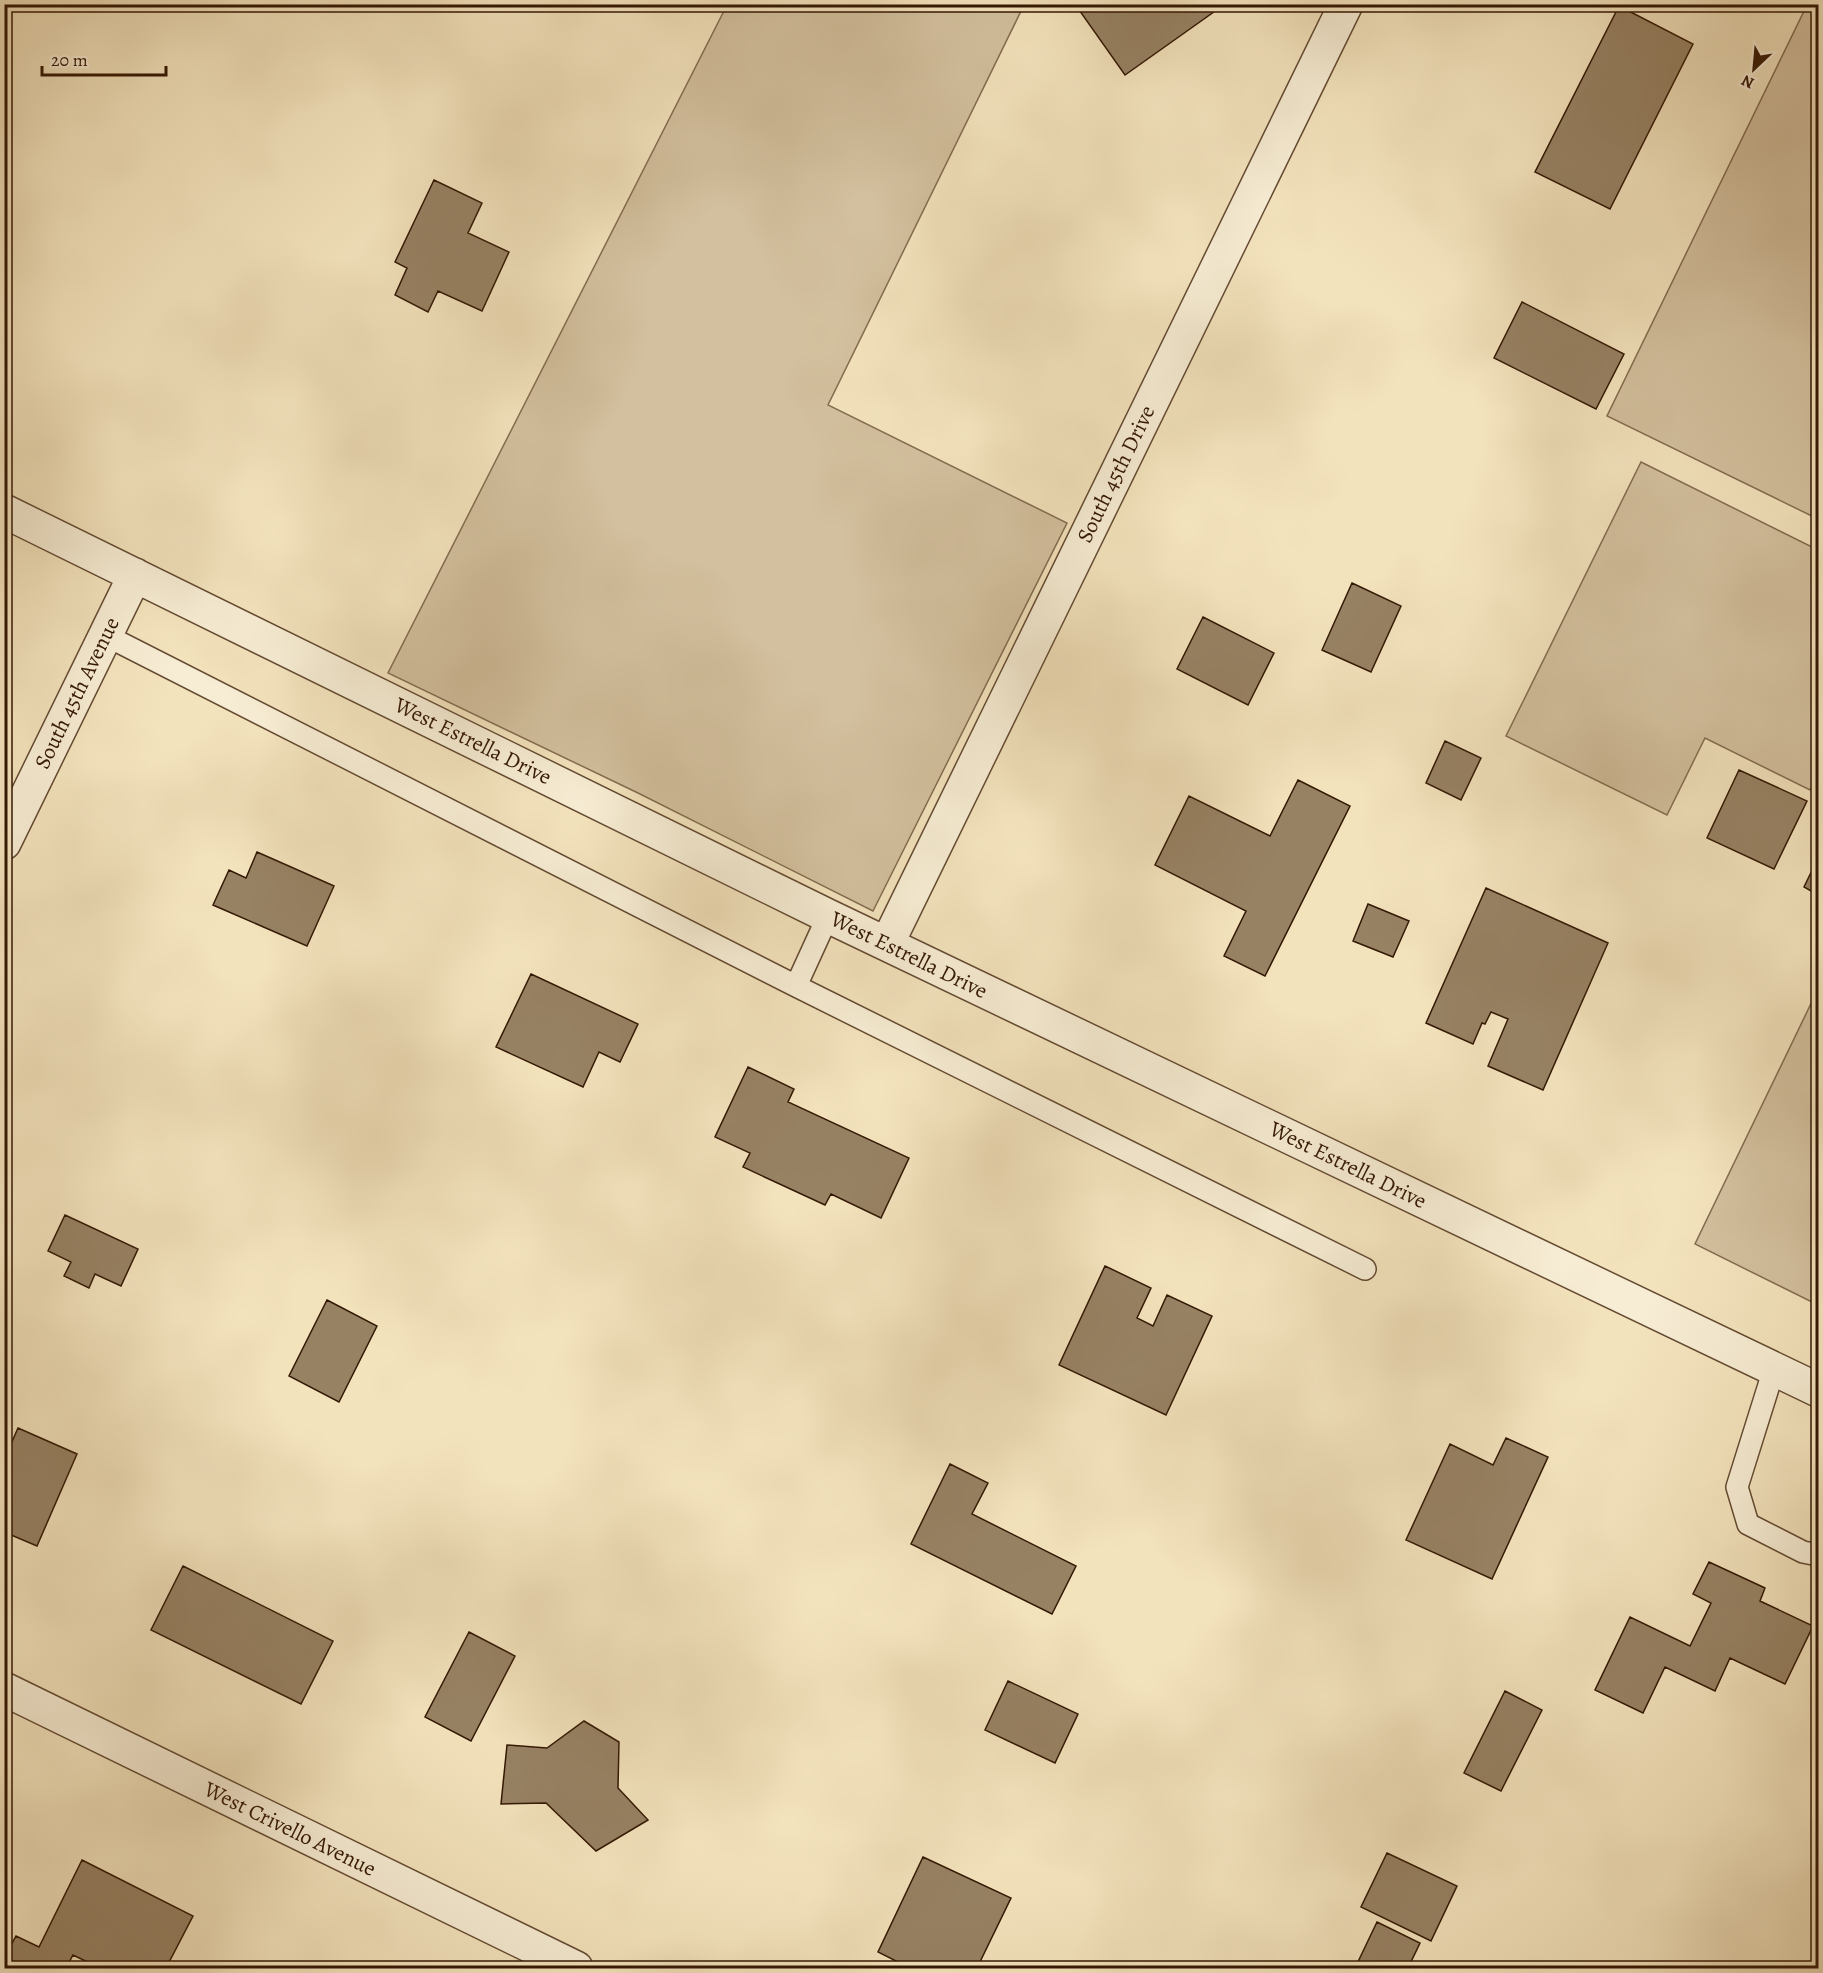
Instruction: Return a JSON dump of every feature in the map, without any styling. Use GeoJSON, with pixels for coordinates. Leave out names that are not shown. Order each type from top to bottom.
{"type":"FeatureCollection","features":[{"type":"Feature","properties":{"kind":"street","name":"South 45th Drive"},"geometry":{"type":"LineString","coordinates":[[886,944],[1346,4]]}},
{"type":"Feature","properties":{"kind":"street","name":"West Estrella Drive"},"geometry":{"type":"LineString","coordinates":[[4,511],[828,916],[1818,1390]]}},
{"type":"Feature","properties":{"kind":"street","name":"South 45th Avenue"},"geometry":{"type":"LineString","coordinates":[[4,843],[135,575]]}},
{"type":"Feature","properties":{"kind":"street","name":"West Crivello Avenue"},"geometry":{"type":"LineString","coordinates":[[4,1689],[576,1968]]}},
{"type":"Feature","properties":{"kind":"lane"},"geometry":{"type":"LineString","coordinates":[[105,635],[796,986],[1365,1269]]}},
{"type":"Feature","properties":{"kind":"lane"},"geometry":{"type":"LineString","coordinates":[[796,986],[828,916]]}},
{"type":"Feature","properties":{"kind":"lane"},"geometry":{"type":"LineString","coordinates":[[1774,1369],[1737,1487],[1748,1524],[1803,1552],[1818,1555]]}},
{"type":"Feature","properties":{"kind":"shaded area"},"geometry":{"type":"Polygon","coordinates":[[[727,5],[1024,5],[828,405],[1067,523],[873,911],[638,793],[388,673],[727,5]]]}},
{"type":"Feature","properties":{"kind":"shaded area"},"geometry":{"type":"Polygon","coordinates":[[[1802,5],[1818,5],[1818,519],[1607,416],[1806,7],[1802,5]]]}},
{"type":"Feature","properties":{"kind":"shaded area"},"geometry":{"type":"Polygon","coordinates":[[[1641,462],[1818,550],[1818,773],[1810,790],[1705,738],[1667,815],[1506,736],[1641,462]]]}},
{"type":"Feature","properties":{"kind":"shaded area"},"geometry":{"type":"Polygon","coordinates":[[[1818,989],[1818,1305],[1695,1244],[1818,989]]]}},
{"type":"Feature","properties":{"kind":"building"},"geometry":{"type":"Polygon","coordinates":[[[1081,4],[1225,4],[1125,75],[1077,7],[1081,4]]]}},
{"type":"Feature","properties":{"kind":"building"},"geometry":{"type":"Polygon","coordinates":[[[1619,6],[1693,44],[1610,209],[1535,172],[1619,6]]]}},
{"type":"Feature","properties":{"kind":"building"},"geometry":{"type":"Polygon","coordinates":[[[434,180],[482,203],[468,233],[509,252],[482,311],[438,291],[428,312],[395,295],[407,268],[395,262],[434,180]]]}},
{"type":"Feature","properties":{"kind":"building"},"geometry":{"type":"Polygon","coordinates":[[[1522,302],[1624,354],[1596,409],[1494,358],[1522,302]]]}},
{"type":"Feature","properties":{"kind":"building"},"geometry":{"type":"Polygon","coordinates":[[[1352,583],[1401,606],[1371,672],[1322,650],[1352,583]]]}},
{"type":"Feature","properties":{"kind":"building"},"geometry":{"type":"Polygon","coordinates":[[[1203,617],[1274,653],[1248,705],[1177,669],[1203,617]]]}},
{"type":"Feature","properties":{"kind":"building"},"geometry":{"type":"Polygon","coordinates":[[[1445,741],[1481,758],[1461,800],[1426,783],[1445,741]]]}},
{"type":"Feature","properties":{"kind":"building"},"geometry":{"type":"Polygon","coordinates":[[[1739,770],[1807,801],[1774,869],[1707,838],[1739,770]]]}},
{"type":"Feature","properties":{"kind":"building"},"geometry":{"type":"Polygon","coordinates":[[[1298,780],[1350,806],[1265,976],[1224,956],[1246,911],[1155,865],[1189,796],[1270,836],[1298,780]]]}},
{"type":"Feature","properties":{"kind":"building"},"geometry":{"type":"Polygon","coordinates":[[[257,852],[334,886],[307,946],[213,905],[229,870],[246,878],[257,852]]]}},
{"type":"Feature","properties":{"kind":"building"},"geometry":{"type":"Polygon","coordinates":[[[1818,858],[1818,895],[1804,887],[1818,858]]]}},
{"type":"Feature","properties":{"kind":"building"},"geometry":{"type":"Polygon","coordinates":[[[1486,888],[1608,943],[1543,1090],[1488,1066],[1508,1019],[1491,1012],[1485,1024],[1482,1023],[1473,1044],[1426,1023],[1486,888]]]}},
{"type":"Feature","properties":{"kind":"building"},"geometry":{"type":"Polygon","coordinates":[[[1368,904],[1409,921],[1393,957],[1353,941],[1368,904]]]}},
{"type":"Feature","properties":{"kind":"building"},"geometry":{"type":"Polygon","coordinates":[[[531,974],[638,1024],[620,1062],[599,1052],[583,1087],[496,1047],[531,974]]]}},
{"type":"Feature","properties":{"kind":"building"},"geometry":{"type":"Polygon","coordinates":[[[748,1067],[794,1089],[788,1102],[909,1158],[881,1218],[831,1194],[825,1205],[743,1167],[750,1153],[715,1137],[748,1067]]]}},
{"type":"Feature","properties":{"kind":"building"},"geometry":{"type":"Polygon","coordinates":[[[65,1215],[138,1249],[121,1286],[95,1274],[89,1288],[64,1276],[71,1262],[48,1251],[65,1215]]]}},
{"type":"Feature","properties":{"kind":"building"},"geometry":{"type":"Polygon","coordinates":[[[1105,1266],[1151,1288],[1137,1318],[1153,1326],[1167,1295],[1212,1316],[1166,1415],[1059,1365],[1105,1266]]]}},
{"type":"Feature","properties":{"kind":"building"},"geometry":{"type":"Polygon","coordinates":[[[327,1300],[377,1326],[339,1402],[289,1376],[327,1300]]]}},
{"type":"Feature","properties":{"kind":"building"},"geometry":{"type":"Polygon","coordinates":[[[18,1428],[77,1454],[37,1546],[4,1532],[4,1452],[7,1453],[18,1428]]]}},
{"type":"Feature","properties":{"kind":"building"},"geometry":{"type":"Polygon","coordinates":[[[1506,1438],[1548,1457],[1492,1579],[1406,1540],[1450,1444],[1493,1465],[1506,1438]]]}},
{"type":"Feature","properties":{"kind":"building"},"geometry":{"type":"Polygon","coordinates":[[[950,1464],[988,1483],[972,1514],[1076,1566],[1052,1614],[911,1544],[950,1464]]]}},
{"type":"Feature","properties":{"kind":"building"},"geometry":{"type":"Polygon","coordinates":[[[1709,1562],[1765,1588],[1760,1601],[1813,1626],[1785,1684],[1730,1658],[1715,1691],[1665,1667],[1643,1713],[1595,1690],[1630,1617],[1690,1646],[1711,1603],[1693,1594],[1709,1562]]]}},
{"type":"Feature","properties":{"kind":"building"},"geometry":{"type":"Polygon","coordinates":[[[183,1566],[333,1641],[301,1704],[151,1630],[183,1566]]]}},
{"type":"Feature","properties":{"kind":"building"},"geometry":{"type":"Polygon","coordinates":[[[469,1632],[515,1656],[471,1741],[425,1717],[469,1632]]]}},
{"type":"Feature","properties":{"kind":"building"},"geometry":{"type":"Polygon","coordinates":[[[1008,1681],[1078,1714],[1055,1763],[985,1730],[1008,1681]]]}},
{"type":"Feature","properties":{"kind":"building"},"geometry":{"type":"Polygon","coordinates":[[[1505,1691],[1542,1710],[1501,1791],[1464,1773],[1505,1691]]]}},
{"type":"Feature","properties":{"kind":"building"},"geometry":{"type":"Polygon","coordinates":[[[584,1721],[619,1742],[618,1788],[648,1820],[596,1851],[546,1803],[501,1804],[507,1745],[547,1748],[584,1721]]]}},
{"type":"Feature","properties":{"kind":"building"},"geometry":{"type":"Polygon","coordinates":[[[1387,1853],[1457,1886],[1431,1941],[1361,1907],[1387,1853]]]}},
{"type":"Feature","properties":{"kind":"building"},"geometry":{"type":"Polygon","coordinates":[[[923,1857],[1011,1898],[977,1968],[905,1968],[906,1966],[878,1952],[923,1857]]]}},
{"type":"Feature","properties":{"kind":"building"},"geometry":{"type":"Polygon","coordinates":[[[82,1860],[193,1916],[166,1968],[100,1968],[73,1955],[66,1968],[4,1968],[4,1958],[16,1936],[39,1947],[82,1860]]]}},
{"type":"Feature","properties":{"kind":"building"},"geometry":{"type":"Polygon","coordinates":[[[1377,1922],[1420,1943],[1408,1968],[1355,1968],[1377,1922]]]}}]}
